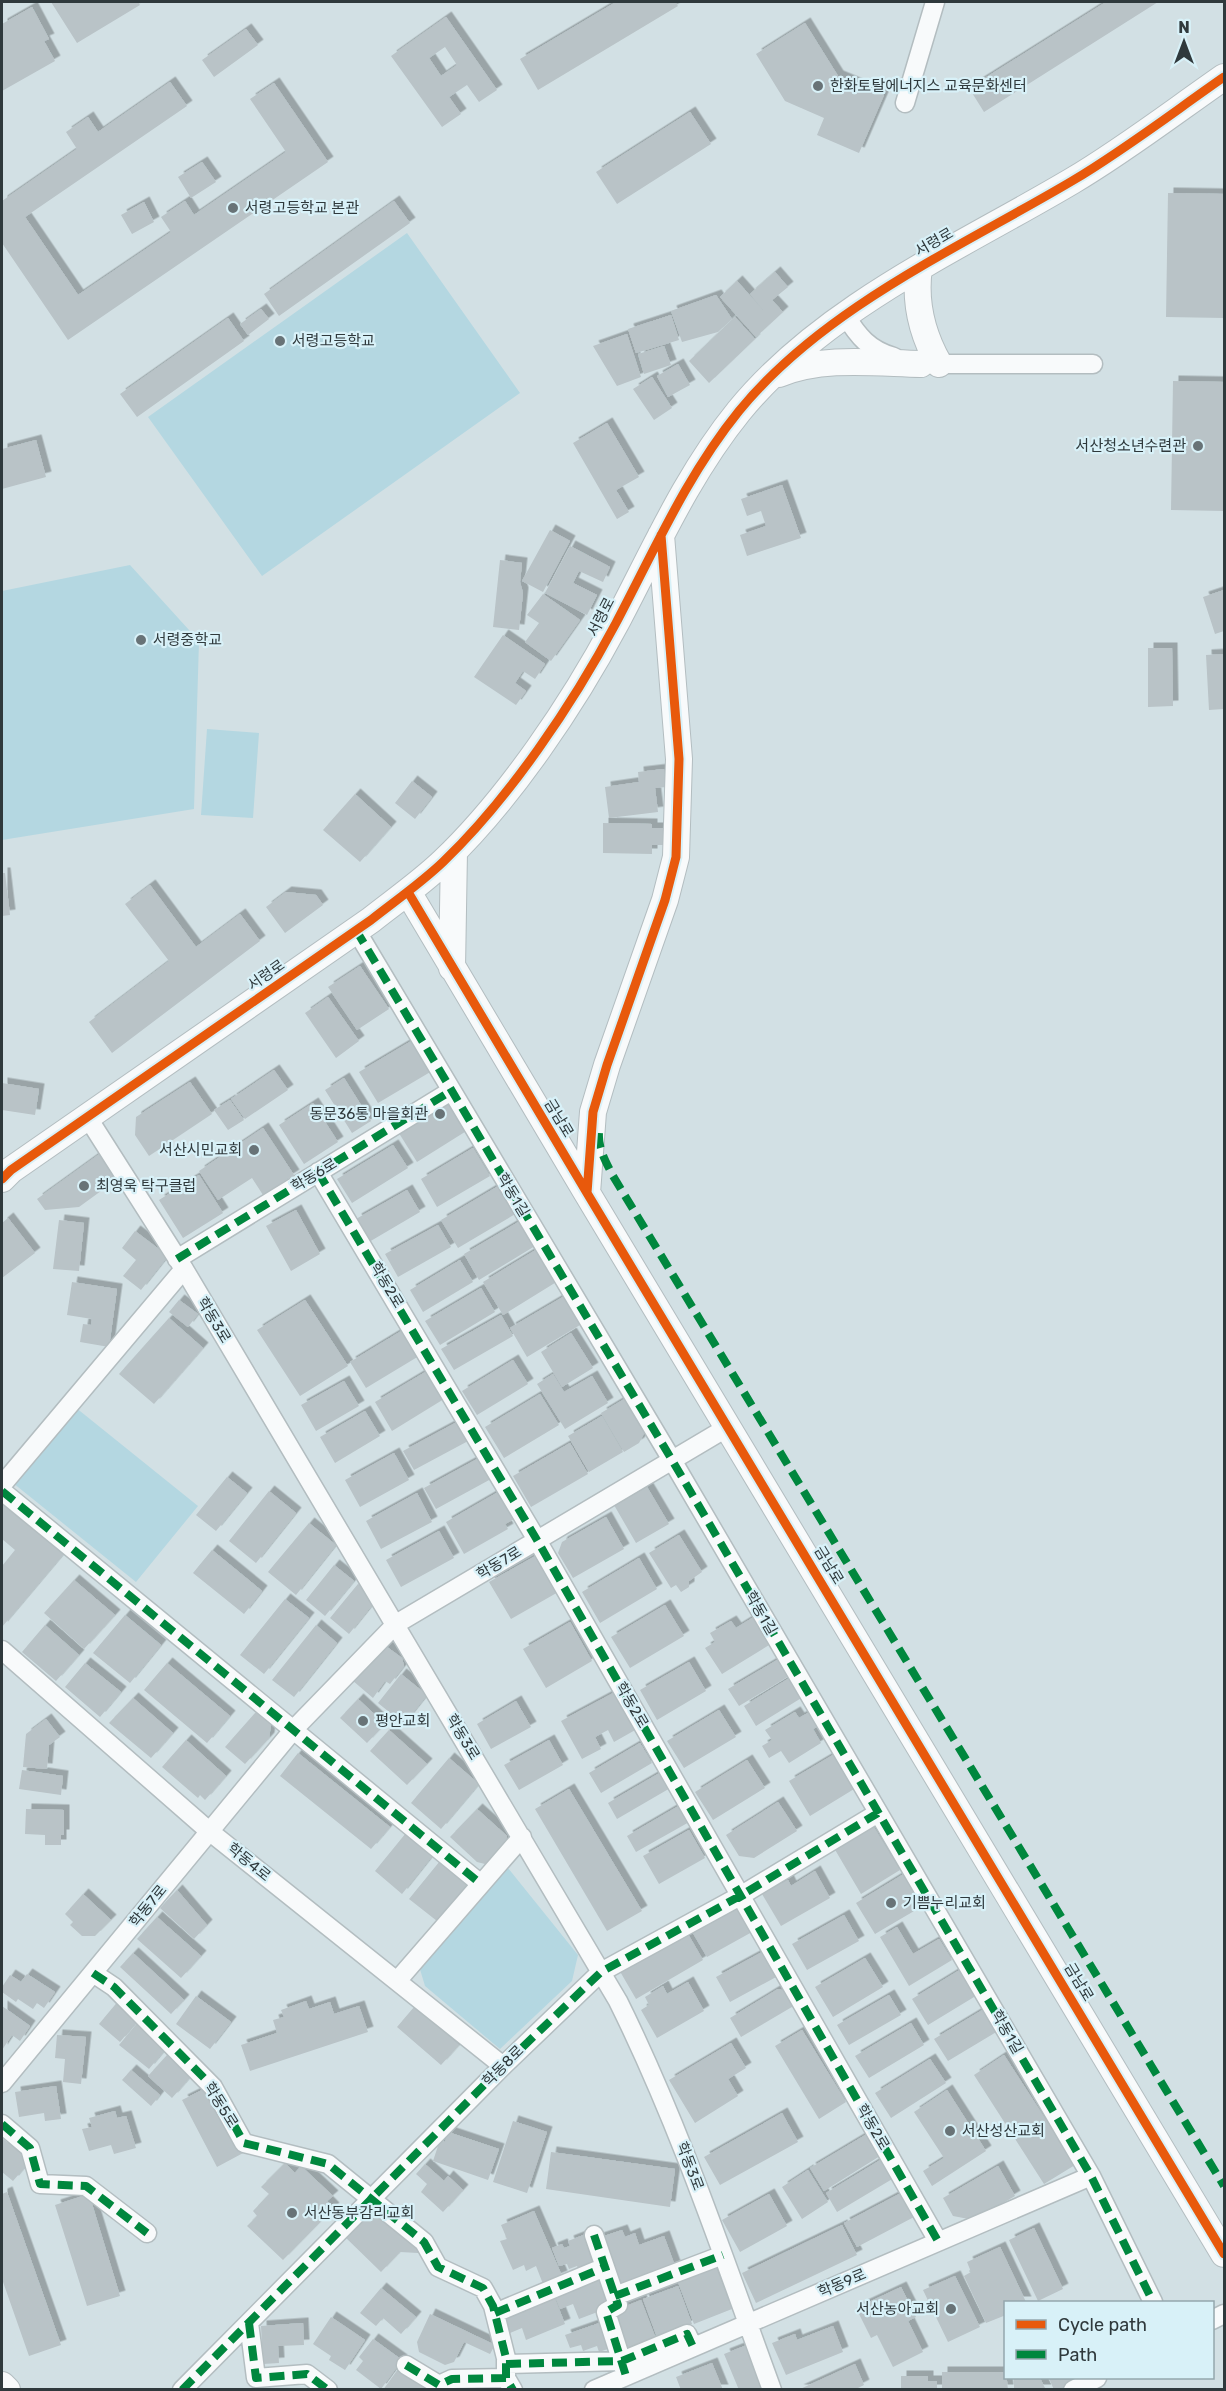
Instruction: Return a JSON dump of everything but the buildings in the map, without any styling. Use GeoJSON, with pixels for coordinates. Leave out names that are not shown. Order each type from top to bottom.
{"type":"FeatureCollection","features":[{"type":"Feature","properties":{"kind":"street"},"geometry":{"type":"LineString","coordinates":[[905,103],[935,2]]}},
{"type":"Feature","properties":{"kind":"street","name":"서령로"},"geometry":{"type":"LineString","coordinates":[[5,1171],[88,1118],[356,930],[408,892],[454,851],[508,789],[565,707],[617,622],[661,535],[711,450],[738,413],[766,381],[845,315],[919,268],[1076,179],[1224,77]]}},
{"type":"Feature","properties":{"kind":"street"},"geometry":{"type":"LineString","coordinates":[[919,268],[917,284],[920,316],[929,346],[930,364]]}},
{"type":"Feature","properties":{"kind":"street"},"geometry":{"type":"LineString","coordinates":[[845,315],[857,335],[876,351],[930,364]]}},
{"type":"Feature","properties":{"kind":"street"},"geometry":{"type":"LineString","coordinates":[[766,381],[786,371],[818,364],[1093,364]]}},
{"type":"Feature","properties":{"kind":"street"},"geometry":{"type":"LineString","coordinates":[[587,1193],[593,1112],[665,900],[676,857],[679,759],[661,535]]}},
{"type":"Feature","properties":{"kind":"street"},"geometry":{"type":"LineString","coordinates":[[452,968],[454,851]]}},
{"type":"Feature","properties":{"kind":"street","name":"금남로"},"geometry":{"type":"LineString","coordinates":[[408,892],[1224,2254]]}},
{"type":"Feature","properties":{"kind":"street","name":"학동1길"},"geometry":{"type":"LineString","coordinates":[[356,930],[672,1460],[1091,2176],[1153,2301]]}},
{"type":"Feature","properties":{"kind":"street","name":"학동6로"},"geometry":{"type":"LineString","coordinates":[[2,1485],[180,1264],[318,1172],[451,1091]]}},
{"type":"Feature","properties":{"kind":"street","name":"학동3로"},"geometry":{"type":"LineString","coordinates":[[88,1118],[180,1264],[601,1972],[633,2033],[668,2110],[772,2390]]}},
{"type":"Feature","properties":{"kind":"street","name":"학동2로"},"geometry":{"type":"LineString","coordinates":[[318,1172],[537,1540],[938,2241]]}},
{"type":"Feature","properties":{"kind":"street","name":"학동7로"},"geometry":{"type":"LineString","coordinates":[[2,2083],[294,1729],[396,1624],[728,1427]]}},
{"type":"Feature","properties":{"kind":"street"},"geometry":{"type":"LineString","coordinates":[[2,1491],[481,1884]]}},
{"type":"Feature","properties":{"kind":"street","name":"학동4로"},"geometry":{"type":"LineString","coordinates":[[2,1650],[209,1831],[503,2066]]}},
{"type":"Feature","properties":{"kind":"street","name":"학동8로"},"geometry":{"type":"LineString","coordinates":[[182,2390],[503,2066],[601,1972],[740,1896],[878,1813]]}},
{"type":"Feature","properties":{"kind":"street"},"geometry":{"type":"LineString","coordinates":[[397,1981],[522,1837]]}},
{"type":"Feature","properties":{"kind":"street","name":"학동5로"},"geometry":{"type":"LineString","coordinates":[[93,1973],[114,1987],[213,2087],[244,2143],[328,2164],[424,2242],[438,2268],[483,2288],[495,2313],[508,2377]]}},
{"type":"Feature","properties":{"kind":"street"},"geometry":{"type":"LineString","coordinates":[[2,2124],[30,2148],[40,2184],[86,2186],[147,2232]]}},
{"type":"Feature","properties":{"kind":"street","name":"학동9로"},"geometry":{"type":"LineString","coordinates":[[594,2390],[624,2368],[693,2347],[1091,2176]]}},
{"type":"Feature","properties":{"kind":"street"},"geometry":{"type":"LineString","coordinates":[[406,2365],[437,2387],[452,2379],[624,2368],[606,2312],[618,2305],[594,2235]]}},
{"type":"Feature","properties":{"kind":"street"},"geometry":{"type":"LineString","coordinates":[[615,2296],[723,2255]]}},
{"type":"Feature","properties":{"kind":"street"},"geometry":{"type":"LineString","coordinates":[[495,2313],[605,2267]]}},
{"type":"Feature","properties":{"kind":"street"},"geometry":{"type":"LineString","coordinates":[[249,2323],[256,2378],[307,2374],[328,2390]]}},
{"type":"Feature","properties":{"kind":"street"},"geometry":{"type":"LineString","coordinates":[[1073,2390],[1095,2379]]}},
{"type":"Feature","properties":{"kind":"street"},"geometry":{"type":"LineString","coordinates":[[2,2385],[7,2390]]}},
{"type":"Feature","properties":{"kind":"shaded area"},"geometry":{"type":"Polygon","coordinates":[[[407,233],[520,393],[262,576],[148,417],[407,233]]]}},
{"type":"Feature","properties":{"kind":"shaded area"},"geometry":{"type":"Polygon","coordinates":[[[130,565],[199,641],[194,809],[2,840],[2,591],[130,565]]]}},
{"type":"Feature","properties":{"kind":"shaded area"},"geometry":{"type":"Polygon","coordinates":[[[207,729],[259,733],[253,818],[201,815],[207,729]]]}},
{"type":"Feature","properties":{"kind":"shaded area"},"geometry":{"type":"Polygon","coordinates":[[[75,1407],[198,1506],[136,1582],[13,1483],[75,1407]]]}},
{"type":"Feature","properties":{"kind":"shaded area"},"geometry":{"type":"Polygon","coordinates":[[[504,1863],[578,1955],[572,1981],[500,2049],[425,1986],[419,1966],[504,1863]]]}},
{"type":"Feature","properties":{"kind":"marked path"},"geometry":{"type":"LineString","coordinates":[[356,930],[672,1460],[1091,2176],[1153,2301]]}},
{"type":"Feature","properties":{"kind":"marked path"},"geometry":{"type":"LineString","coordinates":[[177,1259],[451,1091]]}},
{"type":"Feature","properties":{"kind":"marked path"},"geometry":{"type":"LineString","coordinates":[[599,1133],[601,1150],[613,1176],[1224,2186]]}},
{"type":"Feature","properties":{"kind":"marked path"},"geometry":{"type":"LineString","coordinates":[[318,1172],[537,1540],[938,2241]]}},
{"type":"Feature","properties":{"kind":"marked path"},"geometry":{"type":"LineString","coordinates":[[2,1491],[481,1884]]}},
{"type":"Feature","properties":{"kind":"marked path"},"geometry":{"type":"LineString","coordinates":[[182,2390],[503,2066],[601,1972],[740,1896],[878,1813]]}},
{"type":"Feature","properties":{"kind":"marked path"},"geometry":{"type":"LineString","coordinates":[[93,1973],[114,1987],[213,2087],[244,2143],[328,2164],[424,2242],[438,2267],[483,2288],[493,2306],[506,2358],[506,2378],[513,2390]]}},
{"type":"Feature","properties":{"kind":"marked path"},"geometry":{"type":"LineString","coordinates":[[2,2124],[30,2148],[40,2184],[86,2186],[147,2233]]}},
{"type":"Feature","properties":{"kind":"marked path"},"geometry":{"type":"LineString","coordinates":[[594,2235],[618,2305],[606,2312],[626,2376]]}},
{"type":"Feature","properties":{"kind":"marked path"},"geometry":{"type":"LineString","coordinates":[[615,2296],[723,2255]]}},
{"type":"Feature","properties":{"kind":"marked path"},"geometry":{"type":"LineString","coordinates":[[495,2313],[605,2267]]}},
{"type":"Feature","properties":{"kind":"marked path"},"geometry":{"type":"LineString","coordinates":[[249,2323],[256,2378],[307,2374],[328,2390]]}},
{"type":"Feature","properties":{"kind":"marked path"},"geometry":{"type":"LineString","coordinates":[[506,2364],[622,2361],[687,2334],[693,2347]]}},
{"type":"Feature","properties":{"kind":"marked path"},"geometry":{"type":"LineString","coordinates":[[406,2365],[439,2385],[452,2379],[506,2378]]}},
{"type":"Feature","properties":{"kind":"cycle path"},"geometry":{"type":"LineString","coordinates":[[2,1179],[11,1170],[371,920],[426,877],[468,837],[515,780],[560,718],[599,654],[672,514],[703,461],[739,411],[773,374],[852,310],[939,256],[1091,169],[1224,77]]}},
{"type":"Feature","properties":{"kind":"cycle path"},"geometry":{"type":"LineString","coordinates":[[587,1193],[593,1112],[607,1065],[665,900],[676,857],[679,759],[661,535]]}},
{"type":"Feature","properties":{"kind":"cycle path"},"geometry":{"type":"LineString","coordinates":[[408,892],[1224,2254]]}},
{"type":"Feature","properties":{"kind":"place","name":"한화토탈에너지스 교육문화센터"},"geometry":{"type":"Point","coordinates":[818,86]}},
{"type":"Feature","properties":{"kind":"place","name":"서령고등학교 본관"},"geometry":{"type":"Point","coordinates":[233,208]}},
{"type":"Feature","properties":{"kind":"place","name":"서령고등학교"},"geometry":{"type":"Point","coordinates":[280,341]}},
{"type":"Feature","properties":{"kind":"place","name":"서산청소년수련관"},"geometry":{"type":"Point","coordinates":[1198,446]}},
{"type":"Feature","properties":{"kind":"place","name":"서령중학교"},"geometry":{"type":"Point","coordinates":[141,640]}},
{"type":"Feature","properties":{"kind":"place","name":"동문36통 마을회관"},"geometry":{"type":"Point","coordinates":[440,1114]}},
{"type":"Feature","properties":{"kind":"place","name":"서산시민교회"},"geometry":{"type":"Point","coordinates":[254,1150]}},
{"type":"Feature","properties":{"kind":"place","name":"최영욱 탁구클럽"},"geometry":{"type":"Point","coordinates":[84,1186]}},
{"type":"Feature","properties":{"kind":"place","name":"평안교회"},"geometry":{"type":"Point","coordinates":[363,1721]}},
{"type":"Feature","properties":{"kind":"place","name":"기쁨누리교회"},"geometry":{"type":"Point","coordinates":[891,1903]}},
{"type":"Feature","properties":{"kind":"place","name":"서산성산교회"},"geometry":{"type":"Point","coordinates":[950,2131]}},
{"type":"Feature","properties":{"kind":"place","name":"서산동부감리교회"},"geometry":{"type":"Point","coordinates":[292,2213]}},
{"type":"Feature","properties":{"kind":"place","name":"서산농아교회"},"geometry":{"type":"Point","coordinates":[951,2309]}}]}
